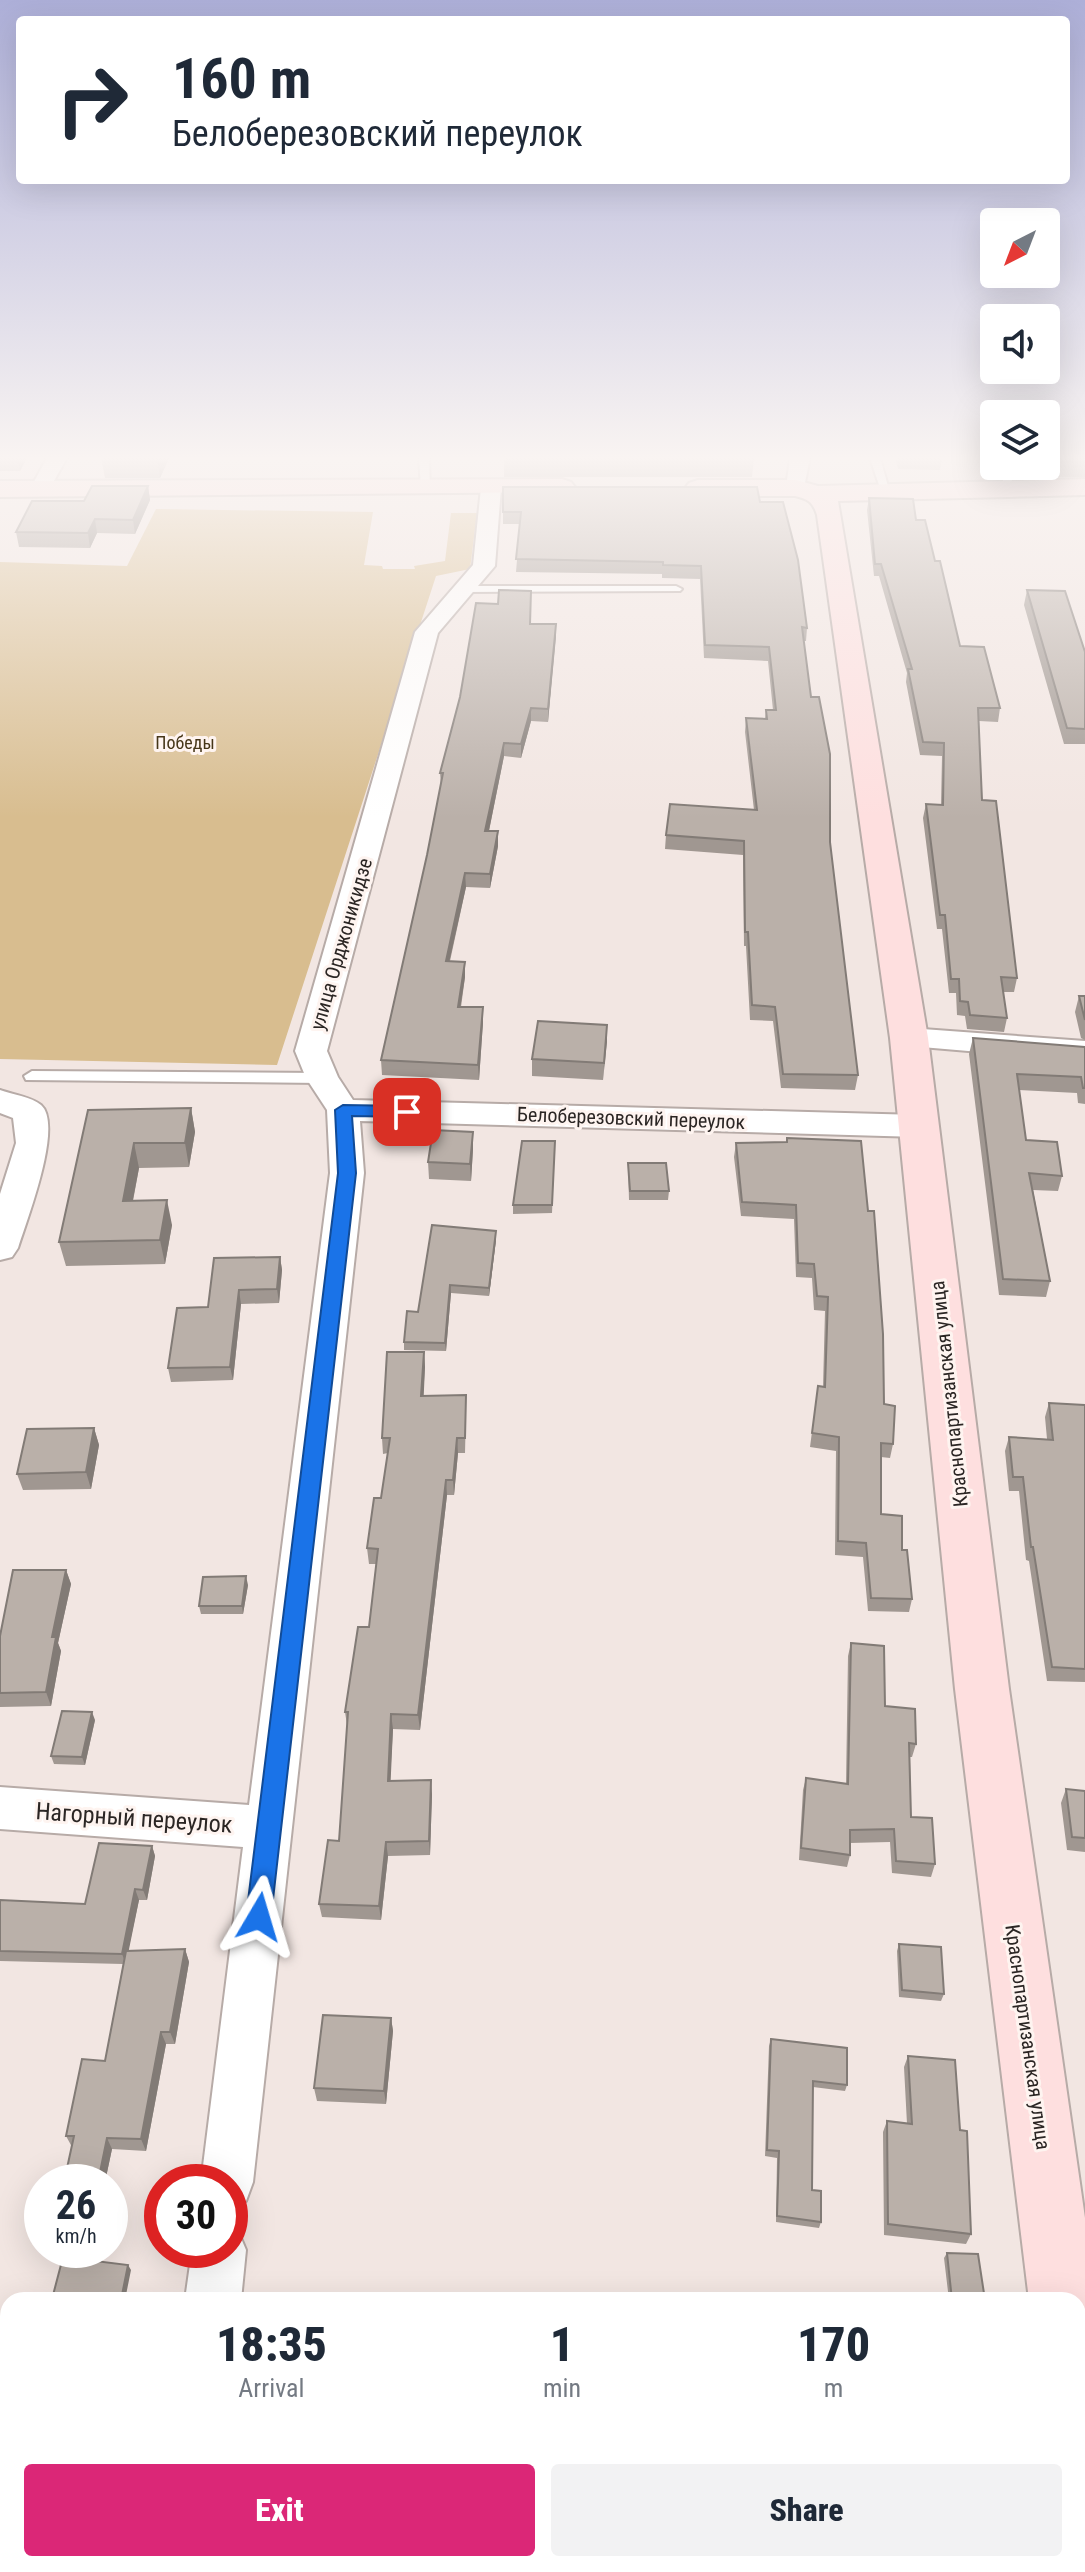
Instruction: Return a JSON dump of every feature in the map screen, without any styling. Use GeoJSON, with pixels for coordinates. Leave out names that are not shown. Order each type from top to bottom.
{"type":"FeatureCollection","features":[{"type":"Feature","properties":{"kind":"street","name":"улица Орджоникидзе"},"geometry":{"type":"LineString","coordinates":[[229,2164],[347,1173],[343,1110],[322,1078],[311,1051],[427,632],[472,578]]}},
{"type":"Feature","properties":{"kind":"street","name":"Краснопартизанская улица"},"geometry":{"type":"LineString","coordinates":[[840,578],[909,1038],[982,1689],[1062,2292]]}},
{"type":"Feature","properties":{"kind":"street"},"geometry":{"type":"LineString","coordinates":[[909,1038],[1085,1051]]}},
{"type":"Feature","properties":{"kind":"street"},"geometry":{"type":"LineString","coordinates":[[0,1101],[29,1112],[33,1143],[0,1248]]}},
{"type":"Feature","properties":{"kind":"street","name":"Белоберезовский переулок"},"geometry":{"type":"LineString","coordinates":[[343,1110],[919,1126]]}},
{"type":"Feature","properties":{"kind":"street","name":"Нагорный переулок"},"geometry":{"type":"LineString","coordinates":[[0,1808],[269,1828]]}},
{"type":"Feature","properties":{"kind":"street"},"geometry":{"type":"LineString","coordinates":[[214,2292],[217,2268]]}},
{"type":"Feature","properties":{"kind":"lane"},"geometry":{"type":"LineString","coordinates":[[462,589],[676,589]]}},
{"type":"Feature","properties":{"kind":"lane"},"geometry":{"type":"LineString","coordinates":[[32,1076],[322,1078]]}},
{"type":"Feature","properties":{"kind":"green space","name":"Победы"},"geometry":{"type":"Polygon","coordinates":[[[0,578],[435,578],[277,1065],[0,1059],[0,578]]]}},
{"type":"Feature","properties":{"kind":"building"},"geometry":{"type":"Polygon","coordinates":[[[702,578],[800,578],[807,628],[802,627],[811,697],[819,697],[830,754],[830,842],[858,1075],[783,1074],[775,1007],[752,1005],[748,932],[745,932],[744,841],[666,835],[670,804],[757,810],[746,718],[767,719],[766,710],[776,710],[769,647],[705,645],[702,578]]]}},
{"type":"Feature","properties":{"kind":"building"},"geometry":{"type":"Polygon","coordinates":[[[885,578],[944,578],[960,646],[984,647],[1000,708],[978,708],[982,800],[996,801],[1017,978],[1001,977],[1007,1018],[970,1015],[968,1002],[960,1001],[959,979],[951,979],[945,915],[940,915],[926,804],[943,805],[944,743],[923,742],[908,669],[912,669],[885,578]]]}},
{"type":"Feature","properties":{"kind":"building"},"geometry":{"type":"Polygon","coordinates":[[[499,590],[531,591],[530,624],[556,624],[548,709],[531,708],[521,744],[504,743],[485,831],[498,831],[490,874],[465,873],[446,961],[465,962],[458,1007],[483,1007],[478,1065],[381,1060],[427,855],[443,773],[440,773],[460,697],[476,603],[498,604],[499,590]]]}},
{"type":"Feature","properties":{"kind":"building"},"geometry":{"type":"Polygon","coordinates":[[[1027,590],[1065,591],[1085,652],[1085,729],[1067,728],[1027,590]]]}},
{"type":"Feature","properties":{"kind":"building"},"geometry":{"type":"Polygon","coordinates":[[[1079,996],[1085,996],[1085,1020],[1079,996]]]}},
{"type":"Feature","properties":{"kind":"building"},"geometry":{"type":"Polygon","coordinates":[[[538,1021],[607,1025],[604,1063],[532,1059],[538,1021]]]}},
{"type":"Feature","properties":{"kind":"building"},"geometry":{"type":"Polygon","coordinates":[[[973,1038],[1085,1047],[1085,1088],[1081,1077],[1017,1074],[1026,1140],[1057,1142],[1062,1176],[1029,1173],[1050,1281],[1003,1279],[973,1038]]]}},
{"type":"Feature","properties":{"kind":"building"},"geometry":{"type":"Polygon","coordinates":[[[191,1108],[185,1143],[134,1143],[123,1201],[167,1200],[160,1240],[59,1242],[88,1110],[191,1108]]]}},
{"type":"Feature","properties":{"kind":"building"},"geometry":{"type":"Polygon","coordinates":[[[433,1130],[473,1132],[470,1164],[428,1162],[433,1130]]]}},
{"type":"Feature","properties":{"kind":"building"},"geometry":{"type":"Polygon","coordinates":[[[787,1138],[861,1141],[868,1211],[874,1211],[883,1334],[884,1404],[895,1406],[893,1444],[881,1443],[881,1514],[902,1516],[902,1550],[907,1550],[912,1599],[871,1598],[866,1543],[838,1541],[839,1437],[812,1433],[818,1386],[825,1387],[828,1297],[817,1296],[814,1264],[798,1263],[796,1205],[742,1202],[736,1143],[787,1142],[787,1138]]]}},
{"type":"Feature","properties":{"kind":"building"},"geometry":{"type":"Polygon","coordinates":[[[522,1141],[555,1141],[552,1205],[513,1205],[522,1141]]]}},
{"type":"Feature","properties":{"kind":"building"},"geometry":{"type":"Polygon","coordinates":[[[628,1163],[666,1163],[669,1191],[630,1191],[628,1163]]]}},
{"type":"Feature","properties":{"kind":"building"},"geometry":{"type":"Polygon","coordinates":[[[432,1225],[496,1231],[489,1288],[450,1285],[445,1343],[404,1342],[407,1311],[418,1312],[432,1225]]]}},
{"type":"Feature","properties":{"kind":"building"},"geometry":{"type":"Polygon","coordinates":[[[280,1257],[277,1289],[239,1290],[230,1367],[168,1368],[177,1308],[208,1307],[214,1258],[280,1257]]]}},
{"type":"Feature","properties":{"kind":"building"},"geometry":{"type":"Polygon","coordinates":[[[387,1352],[424,1352],[421,1396],[466,1395],[465,1438],[457,1438],[453,1480],[446,1480],[418,1715],[391,1714],[388,1781],[431,1780],[429,1841],[386,1842],[379,1906],[319,1904],[328,1840],[339,1841],[348,1712],[345,1712],[358,1627],[369,1627],[378,1549],[367,1548],[374,1498],[381,1498],[390,1438],[382,1438],[387,1352]]]}},
{"type":"Feature","properties":{"kind":"building"},"geometry":{"type":"Polygon","coordinates":[[[1049,1403],[1085,1405],[1085,1669],[1052,1667],[1031,1547],[1023,1477],[1013,1477],[1009,1437],[1053,1440],[1049,1403]]]}},
{"type":"Feature","properties":{"kind":"building"},"geometry":{"type":"Polygon","coordinates":[[[94,1428],[86,1472],[17,1474],[27,1429],[94,1428]]]}},
{"type":"Feature","properties":{"kind":"building"},"geometry":{"type":"Polygon","coordinates":[[[13,1570],[66,1570],[52,1637],[56,1637],[46,1692],[0,1693],[0,1636],[13,1570]]]}},
{"type":"Feature","properties":{"kind":"building"},"geometry":{"type":"Polygon","coordinates":[[[246,1576],[242,1606],[199,1606],[203,1577],[246,1576]]]}},
{"type":"Feature","properties":{"kind":"building"},"geometry":{"type":"Polygon","coordinates":[[[851,1643],[884,1646],[885,1706],[915,1709],[916,1744],[909,1743],[911,1817],[932,1818],[935,1864],[896,1861],[894,1829],[850,1830],[850,1855],[801,1848],[806,1778],[848,1784],[851,1643]]]}},
{"type":"Feature","properties":{"kind":"building"},"geometry":{"type":"Polygon","coordinates":[[[62,1711],[92,1712],[82,1757],[51,1756],[62,1711]]]}},
{"type":"Feature","properties":{"kind":"building"},"geometry":{"type":"Polygon","coordinates":[[[1066,1789],[1085,1791],[1085,1838],[1072,1837],[1066,1789]]]}},
{"type":"Feature","properties":{"kind":"building"},"geometry":{"type":"Polygon","coordinates":[[[99,1843],[152,1846],[143,1890],[135,1889],[122,1954],[0,1951],[0,1900],[85,1904],[99,1843]]]}},
{"type":"Feature","properties":{"kind":"building"},"geometry":{"type":"Polygon","coordinates":[[[899,1944],[941,1947],[944,1994],[902,1990],[899,1944]]]}},
{"type":"Feature","properties":{"kind":"building"},"geometry":{"type":"Polygon","coordinates":[[[185,1949],[170,2032],[161,2032],[141,2139],[107,2138],[102,2164],[68,2164],[74,2136],[66,2136],[82,2059],[105,2061],[126,1951],[185,1949]]]}},
{"type":"Feature","properties":{"kind":"building"},"geometry":{"type":"Polygon","coordinates":[[[323,2015],[391,2018],[384,2091],[314,2088],[323,2015]]]}},
{"type":"Feature","properties":{"kind":"building"},"geometry":{"type":"Polygon","coordinates":[[[771,2039],[847,2048],[847,2085],[813,2081],[812,2190],[821,2191],[821,2222],[777,2216],[779,2151],[767,2150],[771,2039]]]}},
{"type":"Feature","properties":{"kind":"building"},"geometry":{"type":"Polygon","coordinates":[[[908,2056],[955,2060],[960,2130],[967,2131],[971,2234],[888,2224],[887,2121],[912,2124],[908,2056]]]}},
{"type":"Feature","properties":{"kind":"building"},"geometry":{"type":"Polygon","coordinates":[[[947,2253],[978,2254],[984,2292],[951,2292],[947,2253]]]}},
{"type":"Feature","properties":{"kind":"building"},"geometry":{"type":"Polygon","coordinates":[[[60,2268],[127,2268],[123,2292],[54,2292],[60,2268]]]}},
{"type":"Feature","properties":{"kind":"route"},"geometry":{"type":"LineString","coordinates":[[259,1917],[347,1173],[343,1110],[407,1112]]}}]}
